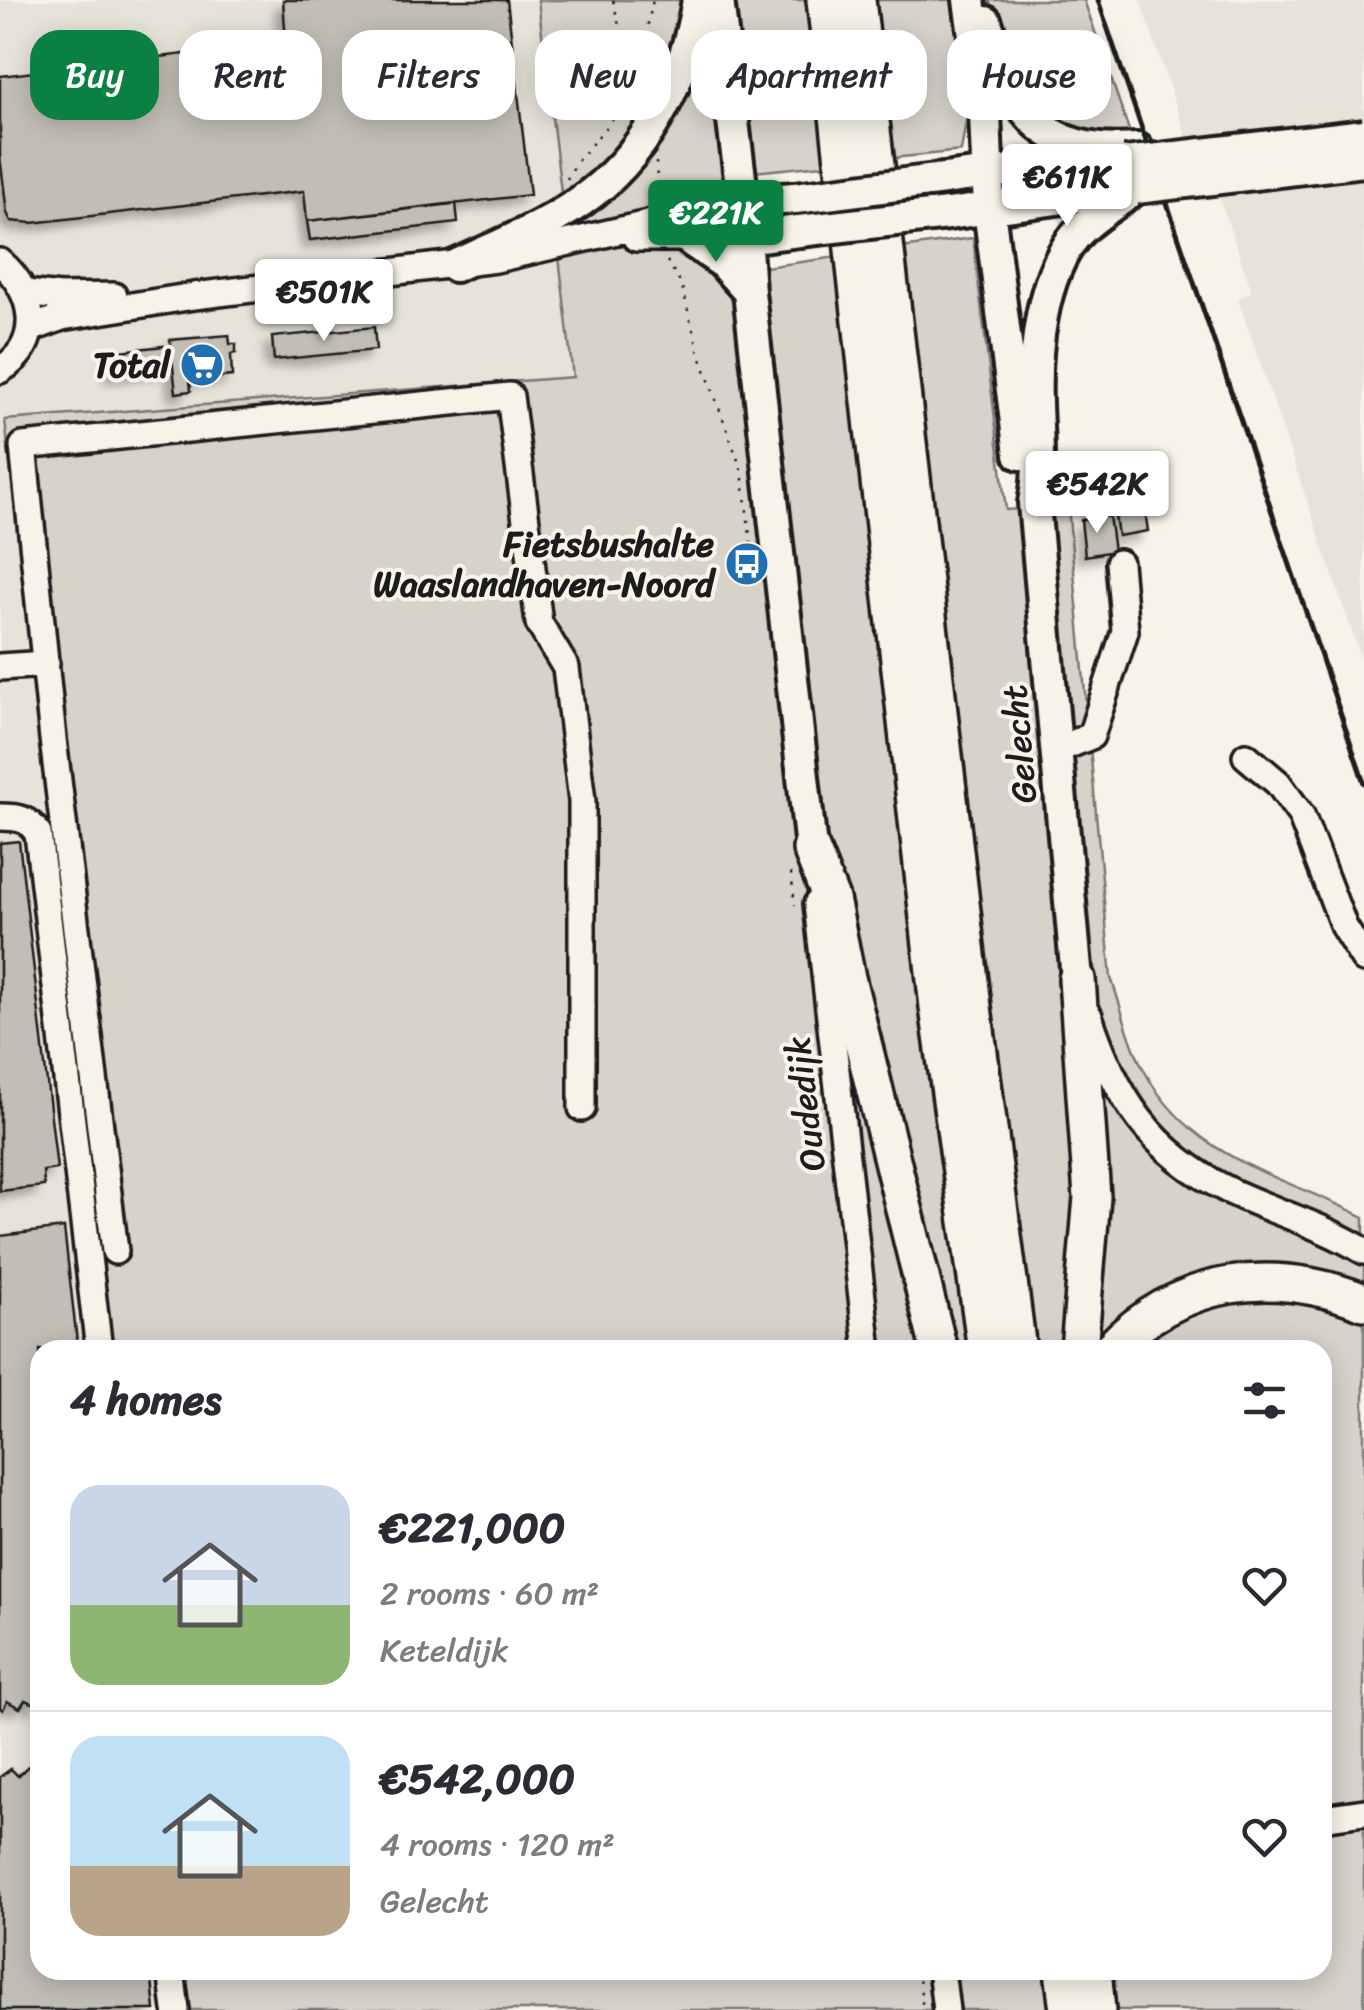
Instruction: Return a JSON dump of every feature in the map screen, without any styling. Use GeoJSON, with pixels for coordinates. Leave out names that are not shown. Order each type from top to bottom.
{"type":"FeatureCollection","features":[{"type":"Feature","properties":{"kind":"highway"},"geometry":{"type":"LineString","coordinates":[[825,0],[938,1008],[985,1340]]}},
{"type":"Feature","properties":{"kind":"highway"},"geometry":{"type":"LineString","coordinates":[[857,0],[973,1007],[1017,1340]]}},
{"type":"Feature","properties":{"kind":"highway"},"geometry":{"type":"LineString","coordinates":[[800,859],[831,900],[937,1340]]}},
{"type":"Feature","properties":{"kind":"highway"},"geometry":{"type":"LineString","coordinates":[[1077,979],[1092,1198],[1080,1340]]}},
{"type":"Feature","properties":{"kind":"highway"},"geometry":{"type":"LineString","coordinates":[[1122,1340],[1160,1310],[1203,1291],[1229,1285],[1273,1280],[1321,1288],[1364,1302]]}},
{"type":"Feature","properties":{"kind":"highway"},"geometry":{"type":"LineString","coordinates":[[1064,1980],[1068,2010]]}},
{"type":"Feature","properties":{"kind":"highway"},"geometry":{"type":"LineString","coordinates":[[1094,1980],[1098,2010]]}},
{"type":"Feature","properties":{"kind":"main road"},"geometry":{"type":"LineString","coordinates":[[454,266],[561,214],[618,170],[668,102],[692,39],[698,0]]}},
{"type":"Feature","properties":{"kind":"main road"},"geometry":{"type":"LineString","coordinates":[[718,0],[743,202],[800,859]]}},
{"type":"Feature","properties":{"kind":"main road"},"geometry":{"type":"LineString","coordinates":[[968,0],[984,114],[986,173],[1022,476],[1034,503]]}},
{"type":"Feature","properties":{"kind":"main road"},"geometry":{"type":"LineString","coordinates":[[980,0],[1007,84],[1023,111],[1063,142],[1128,167]]}},
{"type":"Feature","properties":{"kind":"main road"},"geometry":{"type":"LineString","coordinates":[[744,238],[990,210],[1158,159],[1364,135]]}},
{"type":"Feature","properties":{"kind":"main road"},"geometry":{"type":"LineString","coordinates":[[743,202],[986,173],[1364,161]]}},
{"type":"Feature","properties":{"kind":"main road"},"geometry":{"type":"LineString","coordinates":[[1034,503],[1040,474],[1038,350],[1054,275],[1064,251],[1128,167]]}},
{"type":"Feature","properties":{"kind":"main road"},"geometry":{"type":"LineString","coordinates":[[676,246],[722,262],[749,292]]}},
{"type":"Feature","properties":{"kind":"main road","name":"Gelecht"},"geometry":{"type":"LineString","coordinates":[[1034,503],[1077,979]]}},
{"type":"Feature","properties":{"kind":"street"},"geometry":{"type":"LineString","coordinates":[[30,329],[62,318],[194,296],[454,266],[743,202]]}},
{"type":"Feature","properties":{"kind":"street"},"geometry":{"type":"LineString","coordinates":[[546,247],[618,239],[676,246],[744,238]]}},
{"type":"Feature","properties":{"kind":"street"},"geometry":{"type":"LineString","coordinates":[[0,262],[15,275],[26,293],[30,311],[30,329],[22,349],[0,370]]}},
{"type":"Feature","properties":{"kind":"street"},"geometry":{"type":"LineString","coordinates":[[26,293],[60,297],[194,296]]}},
{"type":"Feature","properties":{"kind":"street"},"geometry":{"type":"LineString","coordinates":[[116,1250],[22,446],[510,396],[539,623],[566,668],[582,801],[582,1108]]}},
{"type":"Feature","properties":{"kind":"street"},"geometry":{"type":"LineString","coordinates":[[1057,750],[1091,736],[1126,631],[1119,564]]}},
{"type":"Feature","properties":{"kind":"street"},"geometry":{"type":"LineString","coordinates":[[0,667],[46,664]]}},
{"type":"Feature","properties":{"kind":"street"},"geometry":{"type":"LineString","coordinates":[[1246,756],[1278,782],[1301,815],[1344,927],[1364,960]]}},
{"type":"Feature","properties":{"kind":"street"},"geometry":{"type":"LineString","coordinates":[[0,817],[32,823],[38,834],[98,1340]]}},
{"type":"Feature","properties":{"kind":"street","name":"Oudedijk"},"geometry":{"type":"LineString","coordinates":[[800,859],[867,1340]]}},
{"type":"Feature","properties":{"kind":"street"},"geometry":{"type":"LineString","coordinates":[[1077,979],[1114,1082],[1144,1126],[1170,1153],[1229,1190],[1364,1251]]}},
{"type":"Feature","properties":{"kind":"street"},"geometry":{"type":"LineString","coordinates":[[1332,1817],[1364,1812]]}},
{"type":"Feature","properties":{"kind":"street"},"geometry":{"type":"LineString","coordinates":[[173,1980],[176,2010]]}},
{"type":"Feature","properties":{"kind":"street"},"geometry":{"type":"LineString","coordinates":[[942,1980],[946,2010]]}},
{"type":"Feature","properties":{"kind":"path"},"geometry":{"type":"LineString","coordinates":[[613,0],[620,30]]}},
{"type":"Feature","properties":{"kind":"path"},"geometry":{"type":"LineString","coordinates":[[646,30],[652,0]]}},
{"type":"Feature","properties":{"kind":"path"},"geometry":{"type":"LineString","coordinates":[[564,190],[576,163],[612,120]]}},
{"type":"Feature","properties":{"kind":"path"},"geometry":{"type":"LineString","coordinates":[[656,162],[658,203]]}},
{"type":"Feature","properties":{"kind":"path"},"geometry":{"type":"LineString","coordinates":[[676,246],[699,354],[742,471],[752,571],[758,582]]}},
{"type":"Feature","properties":{"kind":"path"},"geometry":{"type":"LineString","coordinates":[[795,907],[800,859]]}},
{"type":"Feature","properties":{"kind":"path"},"geometry":{"type":"LineString","coordinates":[[919,1980],[923,2010]]}},
{"type":"Feature","properties":{"kind":"shaded area"},"geometry":{"type":"Polygon","coordinates":[[[0,0],[538,0],[542,30],[535,30],[535,120],[552,120],[561,192],[559,257],[574,377],[6,420],[108,1340],[30,1340],[30,1980],[180,1980],[184,2010],[0,2010],[0,0]]]}},
{"type":"Feature","properties":{"kind":"shaded area"},"geometry":{"type":"Polygon","coordinates":[[[538,0],[955,0],[959,30],[947,30],[947,120],[966,120],[961,151],[724,175],[725,195],[643,216],[716,274],[973,238],[1006,510],[1068,506],[1111,978],[1134,1049],[1165,1102],[1214,1145],[1241,1162],[1364,1217],[1364,2010],[184,2010],[180,1980],[1332,1980],[1332,1340],[108,1340],[5,420],[573,377],[559,257],[540,208],[561,192],[552,120],[671,120],[671,30],[542,30],[538,0]]]}},
{"type":"Feature","properties":{"kind":"shaded area"},"geometry":{"type":"Polygon","coordinates":[[[989,0],[1084,0],[1094,30],[1001,30],[989,0]]]}},
{"type":"Feature","properties":{"kind":"shaded area"},"geometry":{"type":"Polygon","coordinates":[[[1140,0],[1364,0],[1364,667],[1238,299],[1252,291],[1219,197],[1208,200],[1140,0]]]}},
{"type":"Feature","properties":{"kind":"shaded area"},"geometry":{"type":"Polygon","coordinates":[[[1111,78],[1132,139],[1088,141],[1054,120],[1111,120],[1111,78]]]}},
{"type":"Feature","properties":{"kind":"building"},"geometry":{"type":"Polygon","coordinates":[[[283,0],[507,0],[511,30],[342,30],[342,120],[515,120],[515,68],[530,195],[307,221],[304,191],[32,223],[11,221],[0,156],[0,76],[30,72],[30,120],[159,120],[159,57],[179,55],[179,120],[322,120],[322,30],[285,30],[283,0]]]}},
{"type":"Feature","properties":{"kind":"building"},"geometry":{"type":"Polygon","coordinates":[[[456,203],[458,223],[310,240],[307,221],[456,203]]]}},
{"type":"Feature","properties":{"kind":"building"},"geometry":{"type":"Polygon","coordinates":[[[374,327],[376,350],[274,360],[272,337],[374,327]]]}},
{"type":"Feature","properties":{"kind":"building","name":"Total"},"geometry":{"type":"Polygon","coordinates":[[[229,335],[230,344],[236,344],[236,353],[231,354],[232,376],[190,380],[191,391],[176,393],[170,340],[229,335]]]}},
{"type":"Feature","properties":{"kind":"building"},"geometry":{"type":"Polygon","coordinates":[[[164,346],[167,369],[113,375],[111,352],[164,346]]]}},
{"type":"Feature","properties":{"kind":"building"},"geometry":{"type":"Polygon","coordinates":[[[1144,503],[1148,531],[1118,536],[1114,508],[1144,503]]]}},
{"type":"Feature","properties":{"kind":"building"},"geometry":{"type":"Polygon","coordinates":[[[1109,516],[1114,551],[1085,556],[1081,520],[1109,516]]]}},
{"type":"Feature","properties":{"kind":"building"},"geometry":{"type":"Polygon","coordinates":[[[19,841],[57,1169],[43,1171],[44,1186],[0,1191],[0,843],[19,841]]]}},
{"type":"Feature","properties":{"kind":"building"},"geometry":{"type":"Polygon","coordinates":[[[64,1228],[77,1340],[30,1340],[30,1702],[25,1700],[20,1708],[7,1701],[3,1710],[0,1708],[0,1236],[64,1228]]]}},
{"type":"Feature","properties":{"kind":"building"},"geometry":{"type":"Polygon","coordinates":[[[28,1766],[30,1768],[30,1980],[152,1980],[155,2010],[0,2010],[0,1777],[11,1769],[18,1776],[28,1766]]]}},
{"type":"Feature","properties":{"kind":"railway"},"geometry":{"type":"LineString","coordinates":[[1098,0],[1364,783]]}},
{"type":"Feature","properties":{"kind":"place","name":"Total"},"geometry":{"type":"Point","coordinates":[202,365]}},
{"type":"Feature","properties":{"kind":"place","name":"Fietsbushalte Waaslandhaven-Noord"},"geometry":{"type":"Point","coordinates":[747,564]}}]}
